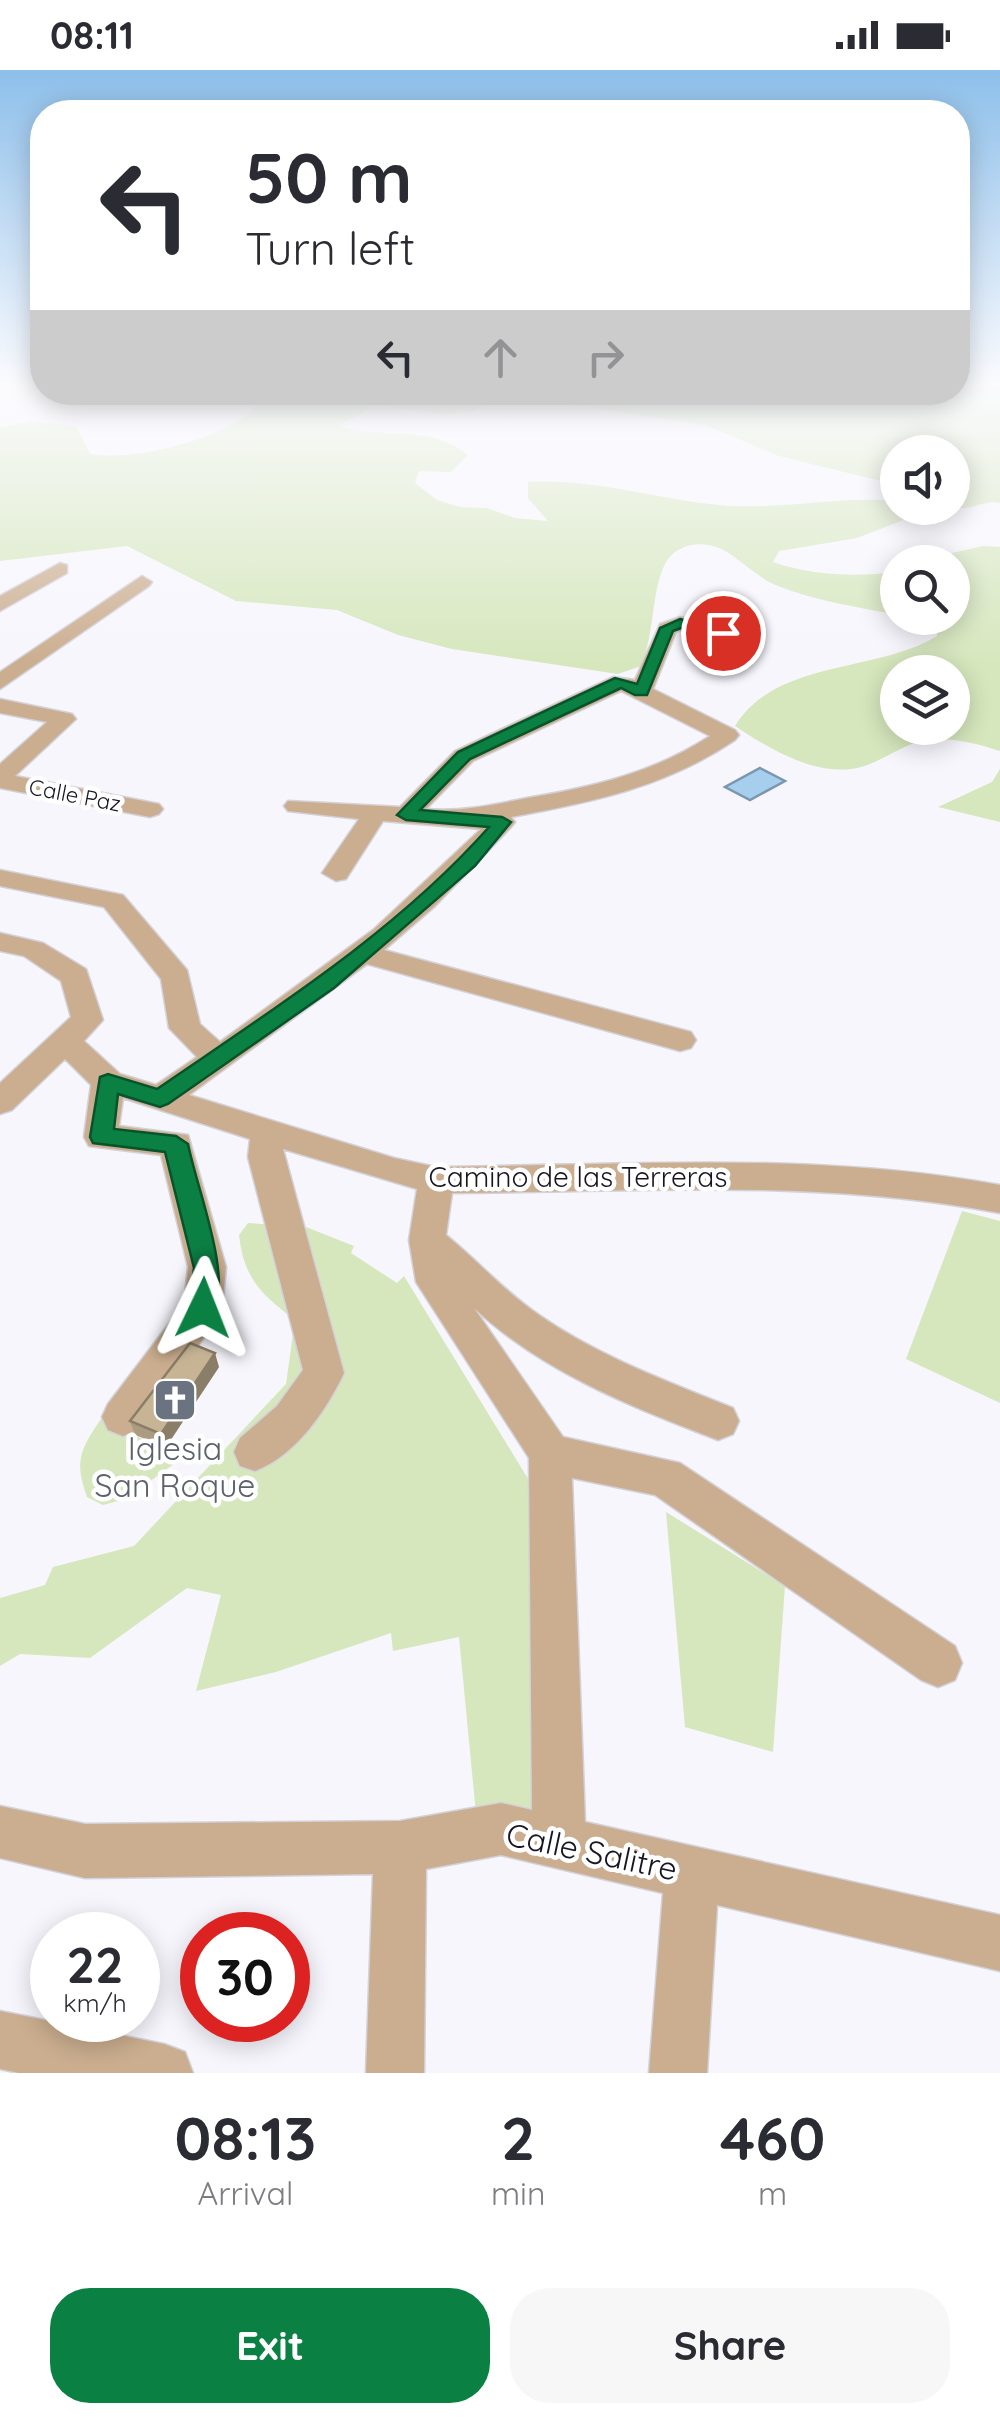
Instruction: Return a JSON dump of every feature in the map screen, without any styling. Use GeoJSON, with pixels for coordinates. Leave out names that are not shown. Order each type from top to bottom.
{"type":"FeatureCollection","features":[{"type":"Feature","properties":{"kind":"street"},"geometry":{"type":"LineString","coordinates":[[0,604],[60,569]]}},
{"type":"Feature","properties":{"kind":"street"},"geometry":{"type":"LineString","coordinates":[[0,682],[142,582]]}},
{"type":"Feature","properties":{"kind":"street"},"geometry":{"type":"LineString","coordinates":[[641,692],[667,628],[680,624],[723,633],[735,661]]}},
{"type":"Feature","properties":{"kind":"street"},"geometry":{"type":"LineString","coordinates":[[406,815],[464,756],[621,682],[727,735],[695,760],[626,788],[534,802],[461,819]]}},
{"type":"Feature","properties":{"kind":"street"},"geometry":{"type":"LineString","coordinates":[[0,706],[64,719],[0,779]]}},
{"type":"Feature","properties":{"kind":"street","name":"Calle Paz"},"geometry":{"type":"LineString","coordinates":[[0,779],[150,809]]}},
{"type":"Feature","properties":{"kind":"street"},"geometry":{"type":"LineString","coordinates":[[160,1098],[326,983],[468,862],[502,822],[297,806]]}},
{"type":"Feature","properties":{"kind":"street"},"geometry":{"type":"LineString","coordinates":[[336,874],[376,812]]}},
{"type":"Feature","properties":{"kind":"street"},"geometry":{"type":"LineString","coordinates":[[0,878],[113,901],[176,977],[185,1028],[218,1058]]}},
{"type":"Feature","properties":{"kind":"street"},"geometry":{"type":"LineString","coordinates":[[0,942],[33,949],[75,976],[87,1020],[0,1102]]}},
{"type":"Feature","properties":{"kind":"street"},"geometry":{"type":"LineString","coordinates":[[361,954],[680,1040]]}},
{"type":"Feature","properties":{"kind":"street","name":"Camino de las Terreras"},"geometry":{"type":"LineString","coordinates":[[64,1040],[108,1082],[436,1180],[810,1176],[927,1185],[1000,1200]]}},
{"type":"Feature","properties":{"kind":"street"},"geometry":{"type":"LineString","coordinates":[[108,1082],[102,1137],[176,1144],[185,1192],[208,1268],[203,1308],[123,1416]]}},
{"type":"Feature","properties":{"kind":"street"},"geometry":{"type":"LineString","coordinates":[[255,1452],[292,1419],[324,1373],[264,1157],[268,1132]]}},
{"type":"Feature","properties":{"kind":"street"},"geometry":{"type":"LineString","coordinates":[[436,1180],[428,1240],[435,1282],[550,1454],[559,1842]]}},
{"type":"Feature","properties":{"kind":"street"},"geometry":{"type":"LineString","coordinates":[[428,1240],[501,1309],[555,1345],[614,1378],[718,1421]]}},
{"type":"Feature","properties":{"kind":"street"},"geometry":{"type":"LineString","coordinates":[[550,1454],[665,1477],[938,1663]]}},
{"type":"Feature","properties":{"kind":"street","name":"Calle Salitre"},"geometry":{"type":"LineString","coordinates":[[0,1832],[85,1851],[400,1846],[502,1829],[1000,1943]]}},
{"type":"Feature","properties":{"kind":"street"},"geometry":{"type":"LineString","coordinates":[[395,2073],[400,1846]]}},
{"type":"Feature","properties":{"kind":"street"},"geometry":{"type":"LineString","coordinates":[[678,2073],[692,1872]]}},
{"type":"Feature","properties":{"kind":"street"},"geometry":{"type":"LineString","coordinates":[[0,2040],[164,2073]]}},
{"type":"Feature","properties":{"kind":"green space"},"geometry":{"type":"Polygon","coordinates":[[[0,475],[418,475],[415,483],[437,500],[460,507],[487,508],[515,518],[548,521],[528,498],[528,482],[576,483],[719,505],[880,500],[880,525],[891,525],[857,538],[779,551],[773,562],[835,574],[880,574],[880,612],[769,582],[721,549],[693,545],[680,549],[661,573],[641,666],[618,674],[452,649],[398,635],[337,610],[236,601],[127,546],[0,561],[0,475]]]}},
{"type":"Feature","properties":{"kind":"green space"},"geometry":{"type":"Polygon","coordinates":[[[970,475],[1000,475],[1000,503],[970,507],[970,475]]]}},
{"type":"Feature","properties":{"kind":"green space"},"geometry":{"type":"Polygon","coordinates":[[[1000,547],[1000,751],[970,743],[970,655],[889,655],[937,636],[970,635],[970,549],[1000,547]]]}},
{"type":"Feature","properties":{"kind":"green space"},"geometry":{"type":"Polygon","coordinates":[[[880,657],[880,745],[910,745],[868,765],[836,769],[790,757],[735,726],[753,704],[775,689],[880,657]]]}},
{"type":"Feature","properties":{"kind":"green space"},"geometry":{"type":"Polygon","coordinates":[[[1000,769],[1000,822],[938,807],[992,782],[1000,769]]]}},
{"type":"Feature","properties":{"kind":"green space"},"geometry":{"type":"Polygon","coordinates":[[[962,1211],[1000,1221],[1000,1403],[906,1359],[962,1211]]]}},
{"type":"Feature","properties":{"kind":"green space"},"geometry":{"type":"Polygon","coordinates":[[[248,1223],[306,1227],[354,1246],[351,1253],[397,1283],[404,1276],[538,1495],[535,1821],[476,1814],[459,1637],[393,1651],[391,1633],[276,1672],[196,1691],[221,1595],[187,1588],[90,1658],[20,1654],[0,1666],[0,1598],[45,1585],[53,1567],[134,1546],[286,1384],[295,1320],[264,1293],[250,1274],[239,1235],[248,1223]]]}},
{"type":"Feature","properties":{"kind":"green space"},"geometry":{"type":"Polygon","coordinates":[[[101,1419],[178,1456],[174,1464],[125,1499],[103,1505],[87,1497],[80,1465],[88,1439],[101,1419]]]}},
{"type":"Feature","properties":{"kind":"green space"},"geometry":{"type":"Polygon","coordinates":[[[666,1512],[785,1586],[773,1752],[685,1727],[666,1512]]]}},
{"type":"Feature","properties":{"kind":"water"},"geometry":{"type":"Polygon","coordinates":[[[760,768],[785,781],[750,800],[725,787],[760,768]]]}},
{"type":"Feature","properties":{"kind":"building","name":"Iglesia San Roque"},"geometry":{"type":"Polygon","coordinates":[[[190,1343],[215,1353],[161,1434],[130,1421],[190,1343]]]}},
{"type":"Feature","properties":{"kind":"place","name":"Iglesia San Roque"},"geometry":{"type":"Point","coordinates":[175,1400]}},
{"type":"Feature","properties":{"kind":"route"},"geometry":{"type":"LineString","coordinates":[[203,1308],[208,1268],[185,1192],[176,1144],[102,1137],[108,1082],[160,1098],[326,983],[468,862],[502,822],[406,815],[464,756],[621,682],[641,692],[667,628],[680,624],[723,633]]}}]}
